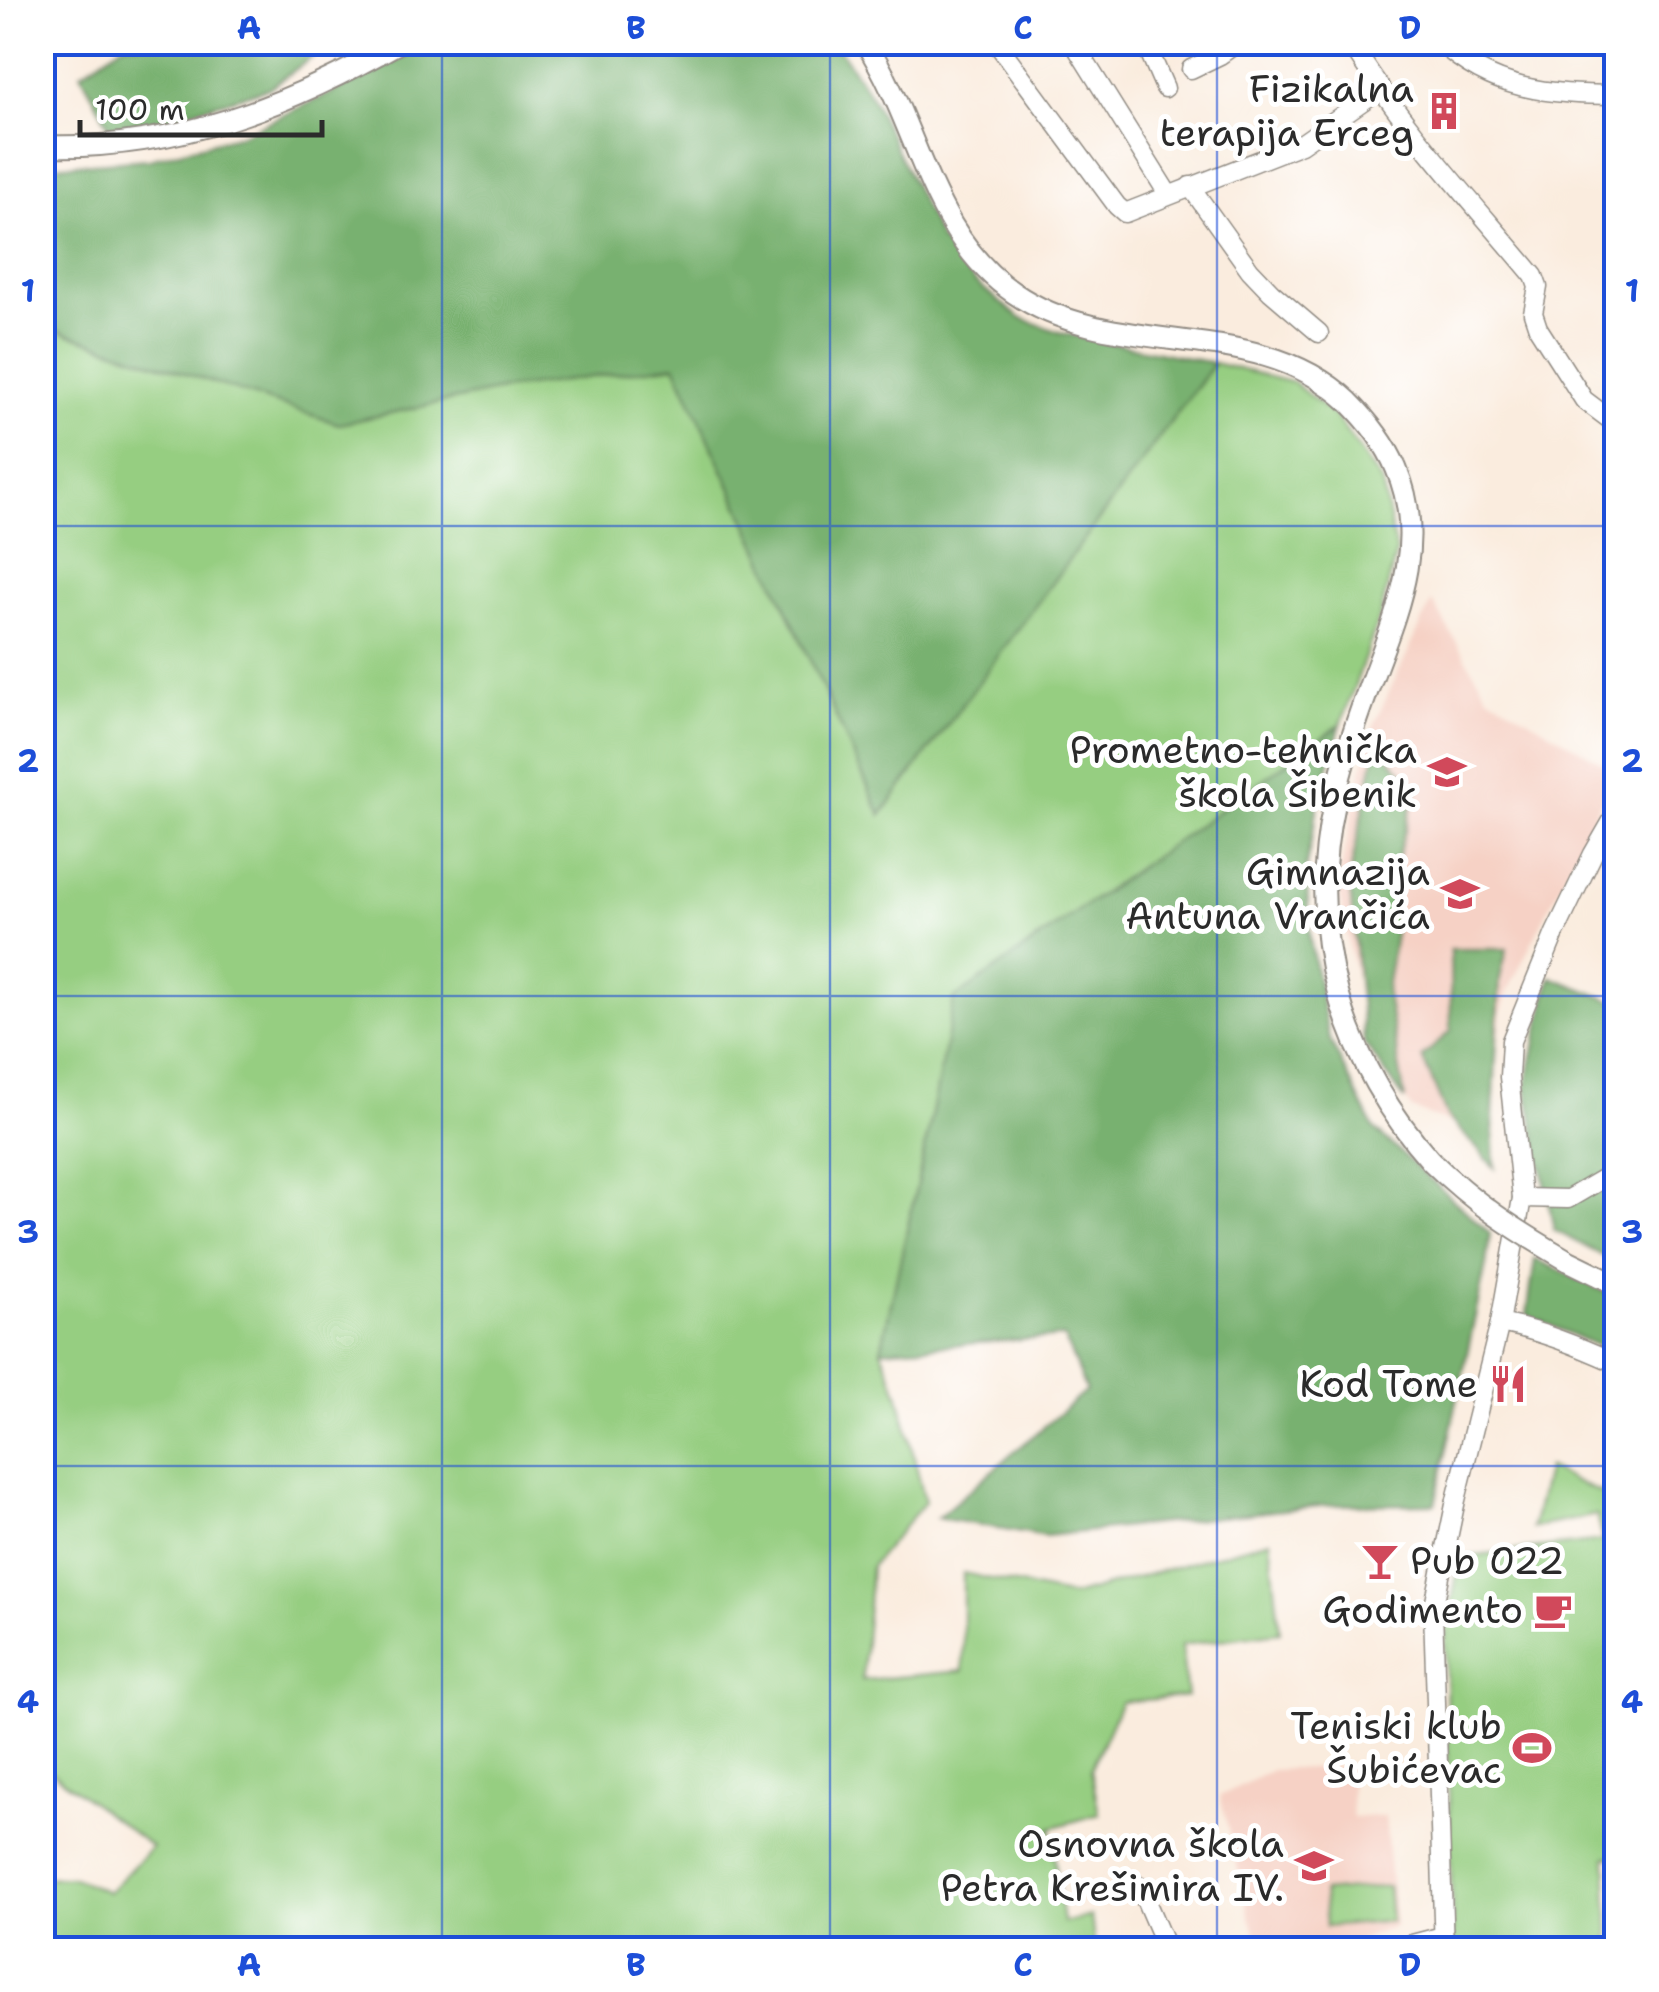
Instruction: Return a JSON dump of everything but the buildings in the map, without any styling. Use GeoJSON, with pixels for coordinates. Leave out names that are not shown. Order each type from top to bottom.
{"type":"FeatureCollection","features":[{"type":"Feature","properties":{"kind":"main road"},"geometry":{"type":"LineString","coordinates":[[42,146],[111,145],[206,128],[266,108],[400,42]]}},
{"type":"Feature","properties":{"kind":"main road"},"geometry":{"type":"LineString","coordinates":[[866,42],[890,86],[950,222],[993,276],[1015,294],[1072,320],[1261,353],[1302,368],[1334,388],[1382,441],[1397,470],[1405,498],[1409,556],[1404,592],[1346,753],[1328,839],[1324,892],[1327,934],[1341,1009],[1388,1107],[1431,1161],[1489,1213],[1616,1284]]}},
{"type":"Feature","properties":{"kind":"street"},"geometry":{"type":"LineString","coordinates":[[996,42],[1125,212],[1301,144],[1380,89]]}},
{"type":"Feature","properties":{"kind":"street"},"geometry":{"type":"LineString","coordinates":[[1073,42],[1168,194]]}},
{"type":"Feature","properties":{"kind":"street"},"geometry":{"type":"LineString","coordinates":[[1144,42],[1166,88]]}},
{"type":"Feature","properties":{"kind":"street"},"geometry":{"type":"LineString","coordinates":[[1191,69],[1238,42]]}},
{"type":"Feature","properties":{"kind":"street"},"geometry":{"type":"LineString","coordinates":[[1350,42],[1408,126],[1534,276],[1538,287],[1534,313],[1538,328],[1584,400],[1616,424]]}},
{"type":"Feature","properties":{"kind":"street"},"geometry":{"type":"LineString","coordinates":[[1440,42],[1474,70],[1522,88],[1616,95]]}},
{"type":"Feature","properties":{"kind":"street"},"geometry":{"type":"LineString","coordinates":[[1190,186],[1250,270],[1319,333]]}},
{"type":"Feature","properties":{"kind":"street"},"geometry":{"type":"LineString","coordinates":[[1389,1950],[1444,1943],[1433,1610],[1500,1323],[1522,1198],[1509,1077],[1511,1041],[1554,933],[1616,814]]}},
{"type":"Feature","properties":{"kind":"street"},"geometry":{"type":"LineString","coordinates":[[1522,1198],[1568,1199],[1616,1171]]}},
{"type":"Feature","properties":{"kind":"street"},"geometry":{"type":"LineString","coordinates":[[1500,1323],[1567,1341],[1616,1363]]}},
{"type":"Feature","properties":{"kind":"street"},"geometry":{"type":"LineString","coordinates":[[1139,1885],[1167,1950]]}},
{"type":"Feature","properties":{"kind":"shaded area"},"geometry":{"type":"Polygon","coordinates":[[[1432,601],[1488,695],[1616,771],[1509,989],[1502,1010],[1488,1136],[1411,1109],[1373,1041],[1338,886],[1374,724],[1432,601]]]}},
{"type":"Feature","properties":{"kind":"shaded area","name":"Osnovna škola Petra Krešimira IV."},"geometry":{"type":"Polygon","coordinates":[[[1350,1766],[1352,1817],[1385,1816],[1395,1926],[1336,1949],[1262,1949],[1249,1915],[1220,1796],[1272,1770],[1350,1766]]]}},
{"type":"Feature","properties":{"kind":"green space"},"geometry":{"type":"Polygon","coordinates":[[[125,43],[282,43],[314,56],[269,88],[169,118],[110,129],[81,73],[125,43]]]}},
{"type":"Feature","properties":{"kind":"green space"},"geometry":{"type":"Polygon","coordinates":[[[428,43],[835,43],[871,96],[940,240],[976,283],[1020,318],[1062,333],[1214,363],[881,815],[675,365],[500,390],[339,424],[43,326],[43,163],[149,159],[240,135],[364,78],[428,43]]]}},
{"type":"Feature","properties":{"kind":"green space"},"geometry":{"type":"Polygon","coordinates":[[[43,326],[339,424],[500,390],[675,365],[881,815],[1214,363],[1294,383],[1336,417],[1382,483],[1396,553],[1381,613],[1341,724],[955,999],[881,1350],[898,1392],[925,1502],[871,1566],[862,1680],[963,1671],[963,1573],[1072,1596],[1270,1540],[1280,1632],[1181,1645],[1187,1696],[1121,1702],[1091,1769],[1099,1814],[1051,1828],[1063,1923],[1091,1916],[1095,1949],[43,1949],[43,1878],[71,1877],[108,1892],[152,1847],[43,1766],[43,326]]]}},
{"type":"Feature","properties":{"kind":"green space"},"geometry":{"type":"Polygon","coordinates":[[[1341,724],[1306,865],[1310,940],[1329,1038],[1374,1129],[1490,1233],[1435,1504],[1328,1505],[1046,1536],[937,1518],[1086,1391],[1064,1337],[881,1350],[954,999],[1341,724]]]}},
{"type":"Feature","properties":{"kind":"green space"},"geometry":{"type":"Polygon","coordinates":[[[1377,745],[1417,787],[1390,884],[1395,935],[1386,989],[1405,1100],[1364,1043],[1349,878],[1377,745]]]}},
{"type":"Feature","properties":{"kind":"green space"},"geometry":{"type":"Polygon","coordinates":[[[1450,949],[1507,949],[1500,978],[1493,1116],[1495,1168],[1447,1116],[1422,1057],[1451,1031],[1450,949]]]}},
{"type":"Feature","properties":{"kind":"green space"},"geometry":{"type":"Polygon","coordinates":[[[1551,977],[1616,1002],[1616,1263],[1554,1230],[1526,1086],[1551,977]]]}},
{"type":"Feature","properties":{"kind":"green space"},"geometry":{"type":"Polygon","coordinates":[[[1535,1259],[1616,1297],[1616,1354],[1527,1315],[1535,1259]]]}},
{"type":"Feature","properties":{"kind":"green space","name":"Teniski klub Šubićevac"},"geometry":{"type":"Polygon","coordinates":[[[1547,1467],[1616,1498],[1616,1856],[1606,1857],[1610,1949],[1453,1950],[1445,1639],[1460,1557],[1603,1541],[1597,1515],[1532,1528],[1547,1467]]]}},
{"type":"Feature","properties":{"kind":"green space"},"geometry":{"type":"Polygon","coordinates":[[[1388,1886],[1391,1921],[1326,1927],[1323,1892],[1388,1886]]]}},
{"type":"Feature","properties":{"kind":"place","name":"Fizikalna terapija Erceg"},"geometry":{"type":"Point","coordinates":[1444,111]}},
{"type":"Feature","properties":{"kind":"place","name":"Prometno-tehnička škola Šibenik"},"geometry":{"type":"Point","coordinates":[1447,772]}},
{"type":"Feature","properties":{"kind":"place","name":"Gimnazija Antuna Vrančića"},"geometry":{"type":"Point","coordinates":[1460,894]}},
{"type":"Feature","properties":{"kind":"place","name":"Kod Tome"},"geometry":{"type":"Point","coordinates":[1508,1384]}},
{"type":"Feature","properties":{"kind":"place","name":"Pub 022"},"geometry":{"type":"Point","coordinates":[1380,1561]}},
{"type":"Feature","properties":{"kind":"place","name":"Godimento"},"geometry":{"type":"Point","coordinates":[1553,1610]}},
{"type":"Feature","properties":{"kind":"place","name":"Teniski klub Šubićevac"},"geometry":{"type":"Point","coordinates":[1532,1748]}},
{"type":"Feature","properties":{"kind":"place","name":"Osnovna škola Petra Krešimira IV."},"geometry":{"type":"Point","coordinates":[1314,1866]}}]}
